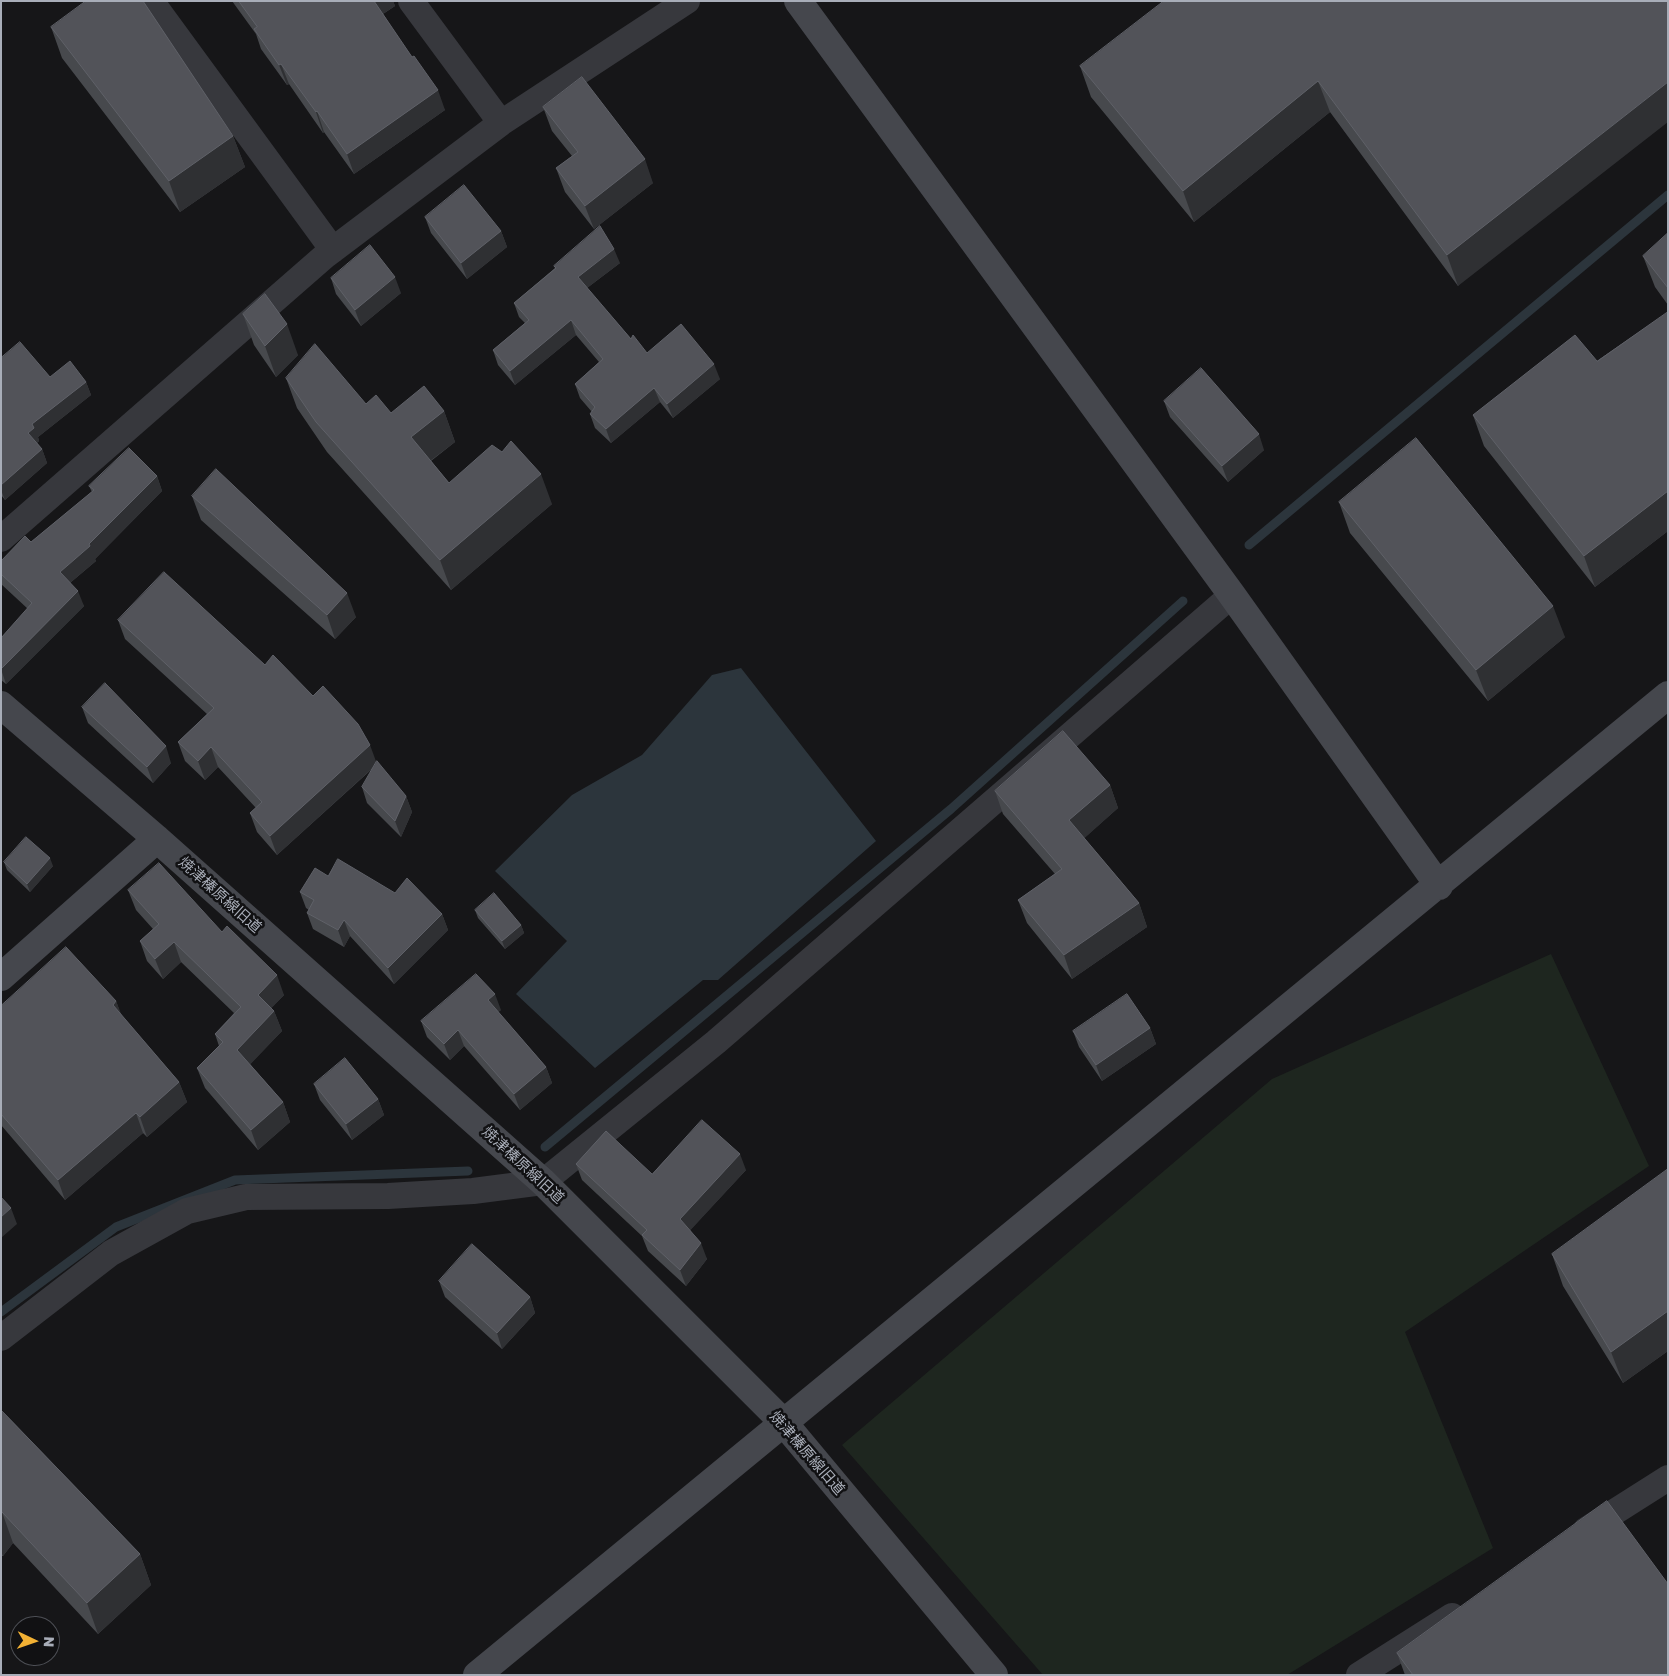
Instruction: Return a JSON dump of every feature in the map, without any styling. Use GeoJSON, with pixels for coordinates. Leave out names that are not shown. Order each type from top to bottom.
{"type":"FeatureCollection","features":[{"type":"Feature","properties":{"kind":"street"},"geometry":{"type":"LineString","coordinates":[[151,1],[333,250]]}},
{"type":"Feature","properties":{"kind":"street"},"geometry":{"type":"LineString","coordinates":[[411,1],[501,123]]}},
{"type":"Feature","properties":{"kind":"street"},"geometry":{"type":"LineString","coordinates":[[1,539],[326,255],[501,123],[687,1]]}},
{"type":"Feature","properties":{"kind":"street"},"geometry":{"type":"LineString","coordinates":[[798,1],[1232,595],[1439,886]]}},
{"type":"Feature","properties":{"kind":"street"},"geometry":{"type":"LineString","coordinates":[[1,1338],[112,1253],[187,1211],[246,1197],[388,1196],[473,1191],[543,1182],[723,1036],[1232,595]]}},
{"type":"Feature","properties":{"kind":"street"},"geometry":{"type":"LineString","coordinates":[[478,1675],[783,1422],[1439,886],[1668,696]]}},
{"type":"Feature","properties":{"kind":"street","name":"焼津榛原線旧道"},"geometry":{"type":"LineString","coordinates":[[2,707],[157,839],[543,1182],[783,1422],[994,1675]]}},
{"type":"Feature","properties":{"kind":"street"},"geometry":{"type":"LineString","coordinates":[[1,977],[157,839]]}},
{"type":"Feature","properties":{"kind":"street"},"geometry":{"type":"LineString","coordinates":[[1568,1542],[1668,1478]]}},
{"type":"Feature","properties":{"kind":"street"},"geometry":{"type":"LineString","coordinates":[[1360,1675],[1468,1606]]}},
{"type":"Feature","properties":{"kind":"shaded area"},"geometry":{"type":"Polygon","coordinates":[[[741,668],[876,841],[718,980],[703,980],[595,1068],[516,994],[567,941],[495,871],[572,795],[642,755],[712,675],[741,668]]]}},
{"type":"Feature","properties":{"kind":"shaded area"},"geometry":{"type":"Polygon","coordinates":[[[1551,954],[1649,1166],[1405,1332],[1493,1548],[1287,1675],[1043,1675],[842,1445],[1272,1079],[1551,954]]]}},
{"type":"Feature","properties":{"kind":"building"},"geometry":{"type":"Polygon","coordinates":[[[86,1],[143,1],[233,136],[169,181],[51,27],[86,1]]]}},
{"type":"Feature","properties":{"kind":"building"},"geometry":{"type":"Polygon","coordinates":[[[239,1],[374,1],[412,57],[414,56],[438,90],[347,154],[317,111],[281,64],[279,65],[254,29],[257,27],[239,1]]]}},
{"type":"Feature","properties":{"kind":"building"},"geometry":{"type":"Polygon","coordinates":[[[1164,1],[1668,1],[1668,82],[1447,255],[1318,81],[1183,191],[1080,66],[1164,1]]]}},
{"type":"Feature","properties":{"kind":"building"},"geometry":{"type":"Polygon","coordinates":[[[582,77],[645,159],[585,206],[556,168],[578,152],[543,107],[582,77]]]}},
{"type":"Feature","properties":{"kind":"building"},"geometry":{"type":"Polygon","coordinates":[[[464,185],[501,231],[461,263],[425,217],[464,185]]]}},
{"type":"Feature","properties":{"kind":"building"},"geometry":{"type":"Polygon","coordinates":[[[600,226],[614,249],[578,277],[631,339],[633,335],[647,353],[681,324],[714,364],[667,404],[654,388],[606,429],[590,414],[595,407],[575,384],[603,359],[571,320],[510,371],[493,350],[529,320],[514,303],[556,268],[554,266],[600,226]]]}},
{"type":"Feature","properties":{"kind":"building"},"geometry":{"type":"Polygon","coordinates":[[[1668,233],[1668,288],[1643,256],[1668,233]]]}},
{"type":"Feature","properties":{"kind":"building"},"geometry":{"type":"Polygon","coordinates":[[[370,245],[395,277],[355,310],[331,278],[370,245]]]}},
{"type":"Feature","properties":{"kind":"building"},"geometry":{"type":"Polygon","coordinates":[[[265,294],[287,324],[265,346],[243,314],[265,294]]]}},
{"type":"Feature","properties":{"kind":"building"},"geometry":{"type":"Polygon","coordinates":[[[1668,312],[1668,491],[1584,556],[1473,415],[1575,335],[1597,361],[1668,312]]]}},
{"type":"Feature","properties":{"kind":"building"},"geometry":{"type":"Polygon","coordinates":[[[20,342],[50,377],[70,361],[86,382],[32,424],[34,428],[28,433],[42,449],[1,485],[1,358],[20,342]]]}},
{"type":"Feature","properties":{"kind":"building"},"geometry":{"type":"Polygon","coordinates":[[[315,344],[366,404],[376,395],[391,413],[424,386],[444,411],[411,437],[449,483],[492,445],[502,452],[511,441],[541,474],[440,560],[316,422],[286,378],[315,344]]]}},
{"type":"Feature","properties":{"kind":"building"},"geometry":{"type":"Polygon","coordinates":[[[1201,368],[1259,434],[1222,466],[1164,401],[1201,368]]]}},
{"type":"Feature","properties":{"kind":"building"},"geometry":{"type":"Polygon","coordinates":[[[1416,438],[1553,606],[1476,670],[1339,502],[1416,438]]]}},
{"type":"Feature","properties":{"kind":"building"},"geometry":{"type":"Polygon","coordinates":[[[129,448],[157,476],[89,544],[90,546],[60,572],[78,591],[1,669],[1,638],[32,603],[1,574],[1,561],[25,536],[31,542],[94,490],[89,486],[129,448]]]}},
{"type":"Feature","properties":{"kind":"building"},"geometry":{"type":"Polygon","coordinates":[[[216,469],[347,593],[327,615],[192,496],[216,469]]]}},
{"type":"Feature","properties":{"kind":"building"},"geometry":{"type":"Polygon","coordinates":[[[164,572],[265,665],[273,655],[313,696],[323,686],[358,724],[370,745],[270,836],[250,813],[262,802],[211,747],[198,761],[178,742],[214,708],[118,620],[164,572]]]}},
{"type":"Feature","properties":{"kind":"building"},"geometry":{"type":"Polygon","coordinates":[[[105,683],[166,746],[147,767],[82,707],[105,683]]]}},
{"type":"Feature","properties":{"kind":"building"},"geometry":{"type":"Polygon","coordinates":[[[1063,731],[1110,785],[1069,820],[1139,903],[1064,955],[1018,900],[1062,869],[995,791],[1063,731]]]}},
{"type":"Feature","properties":{"kind":"building"},"geometry":{"type":"Polygon","coordinates":[[[377,761],[406,796],[395,821],[362,787],[377,761]]]}},
{"type":"Feature","properties":{"kind":"building"},"geometry":{"type":"Polygon","coordinates":[[[26,837],[50,858],[27,884],[4,862],[26,837]]]}},
{"type":"Feature","properties":{"kind":"building"},"geometry":{"type":"Polygon","coordinates":[[[338,859],[395,893],[407,878],[442,914],[388,968],[344,920],[338,930],[307,913],[314,900],[300,892],[315,868],[328,876],[338,859]]]}},
{"type":"Feature","properties":{"kind":"building"},"geometry":{"type":"Polygon","coordinates":[[[159,863],[222,932],[227,926],[277,975],[258,995],[274,1011],[237,1050],[283,1102],[251,1130],[197,1068],[223,1042],[215,1034],[241,1007],[174,942],[155,959],[140,941],[159,924],[128,890],[159,863]]]}},
{"type":"Feature","properties":{"kind":"building"},"geometry":{"type":"Polygon","coordinates":[[[494,893],[521,925],[502,941],[475,910],[494,893]]]}},
{"type":"Feature","properties":{"kind":"building"},"geometry":{"type":"Polygon","coordinates":[[[66,947],[116,1001],[113,1005],[179,1082],[140,1117],[136,1113],[58,1180],[1,1114],[1,1006],[66,947]]]}},
{"type":"Feature","properties":{"kind":"building"},"geometry":{"type":"Polygon","coordinates":[[[476,974],[495,994],[488,1000],[546,1067],[514,1094],[458,1030],[444,1044],[421,1021],[476,974]]]}},
{"type":"Feature","properties":{"kind":"building"},"geometry":{"type":"Polygon","coordinates":[[[1127,994],[1150,1028],[1096,1065],[1073,1031],[1127,994]]]}},
{"type":"Feature","properties":{"kind":"building"},"geometry":{"type":"Polygon","coordinates":[[[345,1058],[378,1099],[346,1124],[314,1084],[345,1058]]]}},
{"type":"Feature","properties":{"kind":"building"},"geometry":{"type":"Polygon","coordinates":[[[702,1120],[740,1154],[680,1219],[701,1243],[680,1270],[642,1235],[647,1230],[576,1164],[606,1131],[652,1174],[702,1120]]]}},
{"type":"Feature","properties":{"kind":"building"},"geometry":{"type":"Polygon","coordinates":[[[1668,1169],[1668,1311],[1611,1352],[1552,1254],[1668,1169]]]}},
{"type":"Feature","properties":{"kind":"building"},"geometry":{"type":"Polygon","coordinates":[[[1,1197],[11,1208],[1,1217],[1,1197]]]}},
{"type":"Feature","properties":{"kind":"building"},"geometry":{"type":"Polygon","coordinates":[[[472,1244],[530,1297],[497,1333],[439,1281],[472,1244]]]}},
{"type":"Feature","properties":{"kind":"building"},"geometry":{"type":"Polygon","coordinates":[[[1,1410],[140,1554],[87,1603],[1,1513],[1,1410]]]}},
{"type":"Feature","properties":{"kind":"building"},"geometry":{"type":"Polygon","coordinates":[[[1607,1501],[1668,1584],[1668,1675],[1413,1675],[1397,1653],[1607,1501]]]}},
{"type":"Feature","properties":{"kind":"waterway"},"geometry":{"type":"LineString","coordinates":[[1249,545],[1668,195]]}},
{"type":"Feature","properties":{"kind":"waterway"},"geometry":{"type":"LineString","coordinates":[[545,1147],[951,809],[1183,601]]}},
{"type":"Feature","properties":{"kind":"waterway"},"geometry":{"type":"LineString","coordinates":[[1,1312],[116,1227],[235,1180],[468,1171]]}}]}
